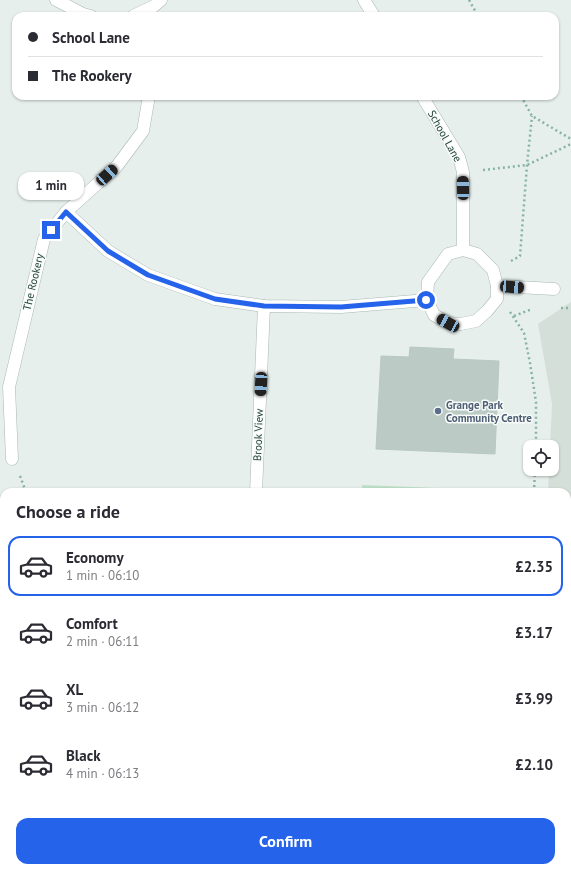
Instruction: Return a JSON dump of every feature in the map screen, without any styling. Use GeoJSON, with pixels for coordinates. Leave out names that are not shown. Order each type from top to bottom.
{"type":"FeatureCollection","features":[{"type":"Feature","properties":{"kind":"street"},"geometry":{"type":"LineString","coordinates":[[56,0],[79,12]]}},
{"type":"Feature","properties":{"kind":"street"},"geometry":{"type":"LineString","coordinates":[[141,12],[154,6],[161,0]]}},
{"type":"Feature","properties":{"kind":"street"},"geometry":{"type":"LineString","coordinates":[[364,0],[372,12]]}},
{"type":"Feature","properties":{"kind":"street","name":"The Rookery"},"geometry":{"type":"LineString","coordinates":[[12,459],[9,387],[44,239],[66,212],[117,166],[143,132],[148,100]]}},
{"type":"Feature","properties":{"kind":"street","name":"School Lane"},"geometry":{"type":"LineString","coordinates":[[424,100],[459,157],[463,172],[463,250]]}},
{"type":"Feature","properties":{"kind":"street"},"geometry":{"type":"LineString","coordinates":[[66,212],[108,251],[148,275],[215,299],[264,306],[341,307],[426,300]]}},
{"type":"Feature","properties":{"kind":"street"},"geometry":{"type":"LineString","coordinates":[[463,250],[477,254],[493,270],[497,286],[497,299],[476,321],[461,324],[448,323],[434,315],[426,300],[428,282],[448,254],[463,250]]}},
{"type":"Feature","properties":{"kind":"street"},"geometry":{"type":"LineString","coordinates":[[497,286],[554,289]]}},
{"type":"Feature","properties":{"kind":"street","name":"Brook View"},"geometry":{"type":"LineString","coordinates":[[256,488],[264,306]]}},
{"type":"Feature","properties":{"kind":"path"},"geometry":{"type":"LineString","coordinates":[[469,0],[476,12]]}},
{"type":"Feature","properties":{"kind":"path"},"geometry":{"type":"LineString","coordinates":[[523,100],[532,116],[571,139]]}},
{"type":"Feature","properties":{"kind":"path"},"geometry":{"type":"LineString","coordinates":[[493,270],[520,256],[532,116]]}},
{"type":"Feature","properties":{"kind":"path"},"geometry":{"type":"LineString","coordinates":[[463,172],[527,165],[571,144]]}},
{"type":"Feature","properties":{"kind":"path"},"geometry":{"type":"LineString","coordinates":[[497,299],[514,316],[524,333],[536,402],[536,440]]}},
{"type":"Feature","properties":{"kind":"path"},"geometry":{"type":"LineString","coordinates":[[534,488],[535,476]]}},
{"type":"Feature","properties":{"kind":"shaded area"},"geometry":{"type":"Polygon","coordinates":[[[571,302],[571,488],[548,488],[549,476],[559,476],[559,440],[550,440],[552,404],[538,324],[571,302]]]}},
{"type":"Feature","properties":{"kind":"green space"},"geometry":{"type":"Polygon","coordinates":[[[362,485],[438,488],[362,488],[362,485]]]}},
{"type":"Feature","properties":{"kind":"building","name":"Grange Park Community Centre"},"geometry":{"type":"Polygon","coordinates":[[[410,347],[454,349],[453,359],[499,361],[495,454],[376,449],[381,356],[409,357],[410,347]]]}},
{"type":"Feature","properties":{"kind":"place","name":"Grange Park Community Centre"},"geometry":{"type":"Point","coordinates":[438,411]}},
{"type":"Feature","properties":{"kind":"route"},"geometry":{"type":"LineString","coordinates":[[51,230],[66,212],[108,251],[148,275],[215,299],[264,306],[341,307],[426,300]]}}]}
